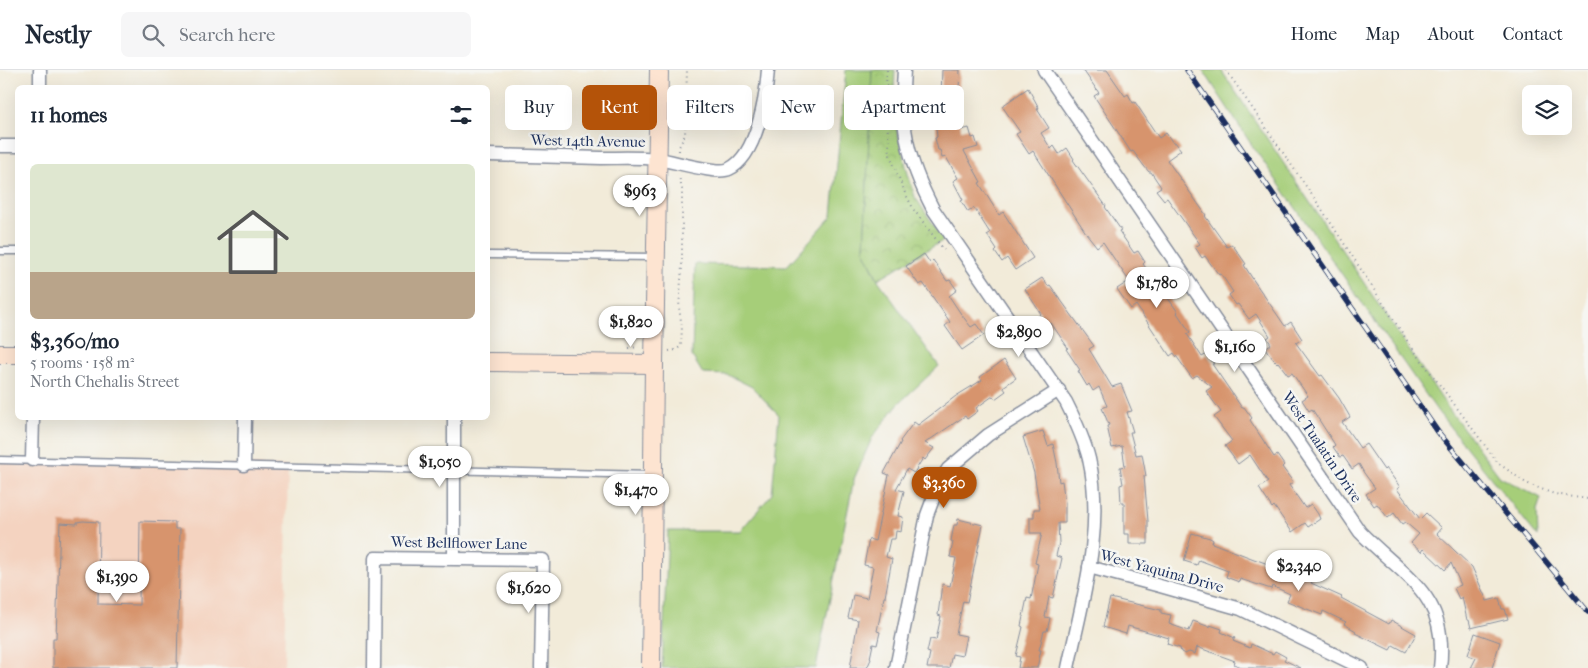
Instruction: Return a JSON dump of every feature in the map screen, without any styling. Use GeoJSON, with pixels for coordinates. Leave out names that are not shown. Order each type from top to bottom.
{"type":"FeatureCollection","features":[{"type":"Feature","properties":{"kind":"street"},"geometry":{"type":"LineString","coordinates":[[40,70],[40,85]]}},
{"type":"Feature","properties":{"kind":"street"},"geometry":{"type":"LineString","coordinates":[[651,668],[659,70]]}},
{"type":"Feature","properties":{"kind":"street","name":"West 14th Avenue"},"geometry":{"type":"LineString","coordinates":[[490,155],[658,159],[722,171],[727,170],[745,154],[756,132],[764,103],[768,70]]}},
{"type":"Feature","properties":{"kind":"street"},"geometry":{"type":"LineString","coordinates":[[904,70],[902,106],[904,127],[922,189],[932,209],[1059,390],[1078,428],[1089,458],[1093,490],[1093,532],[1089,568],[1068,668]]}},
{"type":"Feature","properties":{"kind":"street","name":"West Tualatin Drive"},"geometry":{"type":"LineString","coordinates":[[1044,70],[1360,532],[1424,593],[1434,611],[1439,629],[1441,647],[1440,668]]}},
{"type":"Feature","properties":{"kind":"street"},"geometry":{"type":"LineString","coordinates":[[0,146],[15,146]]}},
{"type":"Feature","properties":{"kind":"street"},"geometry":{"type":"LineString","coordinates":[[0,354],[15,354]]}},
{"type":"Feature","properties":{"kind":"street"},"geometry":{"type":"LineString","coordinates":[[490,362],[654,364]]}},
{"type":"Feature","properties":{"kind":"street"},"geometry":{"type":"LineString","coordinates":[[896,668],[928,515],[940,483],[948,469],[988,435],[1059,390]]}},
{"type":"Feature","properties":{"kind":"street"},"geometry":{"type":"LineString","coordinates":[[32,460],[33,420]]}},
{"type":"Feature","properties":{"kind":"street"},"geometry":{"type":"LineString","coordinates":[[244,465],[245,420]]}},
{"type":"Feature","properties":{"kind":"street"},"geometry":{"type":"LineString","coordinates":[[454,420],[454,558]]}},
{"type":"Feature","properties":{"kind":"street","name":"West Bellflower Lane"},"geometry":{"type":"LineString","coordinates":[[374,668],[375,558],[543,560],[541,668]]}},
{"type":"Feature","properties":{"kind":"street","name":"West Yaquina Drive"},"geometry":{"type":"LineString","coordinates":[[1089,568],[1241,609],[1362,668]]}},
{"type":"Feature","properties":{"kind":"lane"},"geometry":{"type":"LineString","coordinates":[[0,251],[15,251]]}},
{"type":"Feature","properties":{"kind":"lane"},"geometry":{"type":"LineString","coordinates":[[490,255],[656,257]]}},
{"type":"Feature","properties":{"kind":"lane"},"geometry":{"type":"LineString","coordinates":[[0,460],[653,475]]}},
{"type":"Feature","properties":{"kind":"path"},"geometry":{"type":"LineString","coordinates":[[672,352],[681,346],[682,338],[679,308],[682,266],[682,189],[678,173],[678,163],[679,147],[685,135],[687,70]]}},
{"type":"Feature","properties":{"kind":"path"},"geometry":{"type":"LineString","coordinates":[[1226,70],[1410,345],[1498,463],[1526,483],[1554,494],[1588,499]]}},
{"type":"Feature","properties":{"kind":"shaded area"},"geometry":{"type":"Polygon","coordinates":[[[0,460],[288,466],[284,668],[0,668],[0,460]]]}},
{"type":"Feature","properties":{"kind":"green space"},"geometry":{"type":"Polygon","coordinates":[[[846,70],[872,70],[871,85],[845,85],[846,70]]]}},
{"type":"Feature","properties":{"kind":"green space"},"geometry":{"type":"Polygon","coordinates":[[[872,70],[895,70],[894,85],[871,85],[872,70]]]}},
{"type":"Feature","properties":{"kind":"green space"},"geometry":{"type":"Polygon","coordinates":[[[1203,70],[1221,70],[1448,408],[1500,477],[1541,498],[1537,510],[1538,537],[1438,412],[1249,141],[1203,70]]]}},
{"type":"Feature","properties":{"kind":"green space"},"geometry":{"type":"Polygon","coordinates":[[[844,91],[844,130],[869,130],[864,250],[878,280],[939,366],[898,404],[872,438],[854,479],[816,668],[662,668],[668,531],[740,531],[772,494],[779,415],[752,387],[728,375],[703,374],[692,356],[695,264],[787,266],[832,216],[844,91]]]}},
{"type":"Feature","properties":{"kind":"green space"},"geometry":{"type":"Polygon","coordinates":[[[869,130],[897,130],[915,197],[944,240],[878,279],[864,250],[869,130]]]}},
{"type":"Feature","properties":{"kind":"building"},"geometry":{"type":"Polygon","coordinates":[[[942,70],[960,70],[959,85],[941,85],[942,70]]]}},
{"type":"Feature","properties":{"kind":"building"},"geometry":{"type":"Polygon","coordinates":[[[1083,70],[1107,70],[1125,96],[1128,94],[1133,103],[1135,102],[1159,138],[1166,133],[1173,143],[1175,142],[1181,150],[1167,160],[1227,247],[1232,244],[1246,264],[1244,265],[1254,281],[1285,326],[1291,322],[1302,339],[1296,343],[1339,398],[1350,417],[1342,422],[1360,448],[1366,444],[1384,470],[1386,468],[1400,487],[1397,489],[1420,519],[1426,513],[1442,528],[1437,534],[1472,567],[1487,601],[1499,598],[1502,609],[1505,609],[1508,619],[1471,628],[1469,620],[1467,620],[1462,597],[1459,599],[1454,588],[1461,585],[1451,563],[1445,570],[1423,549],[1421,552],[1411,543],[1419,534],[1405,522],[1402,524],[1394,513],[1388,518],[1377,504],[1374,506],[1366,494],[1375,488],[1359,464],[1352,469],[1343,456],[1340,457],[1333,447],[1335,445],[1312,409],[1309,411],[1302,400],[1308,396],[1292,373],[1288,375],[1265,348],[1271,344],[1267,338],[1270,336],[1256,314],[1249,319],[1229,295],[1233,292],[1221,274],[1219,275],[1205,256],[1202,258],[1195,247],[1200,244],[1167,198],[1164,200],[1156,190],[1161,187],[1133,151],[1131,152],[1094,96],[1099,93],[1083,70]]]}},
{"type":"Feature","properties":{"kind":"building"},"geometry":{"type":"Polygon","coordinates":[[[1028,88],[1039,108],[1037,109],[1049,128],[1041,133],[1051,149],[1054,146],[1059,154],[1067,148],[1073,160],[1106,206],[1121,230],[1119,231],[1134,253],[1138,251],[1145,262],[1143,264],[1178,312],[1190,332],[1187,334],[1202,357],[1207,354],[1242,408],[1244,407],[1252,418],[1250,420],[1274,457],[1277,455],[1284,465],[1282,467],[1293,482],[1289,485],[1305,508],[1311,504],[1318,514],[1320,519],[1308,527],[1305,523],[1292,532],[1274,506],[1272,508],[1259,488],[1268,482],[1250,455],[1238,464],[1225,446],[1232,441],[1214,417],[1221,412],[1206,391],[1212,387],[1197,375],[1192,378],[1174,353],[1170,356],[1136,305],[1131,309],[1117,289],[1129,281],[1103,242],[1097,247],[1086,233],[1033,151],[1029,154],[1016,134],[1020,132],[1002,106],[1028,88]]]}},
{"type":"Feature","properties":{"kind":"building"},"geometry":{"type":"Polygon","coordinates":[[[969,128],[972,138],[975,137],[978,147],[964,151],[981,182],[979,183],[999,215],[1003,212],[1033,258],[1015,270],[1007,258],[1002,262],[987,235],[990,233],[974,208],[968,212],[961,201],[963,200],[953,181],[958,178],[946,157],[942,158],[935,138],[937,137],[936,130],[964,130],[969,128]]]}},
{"type":"Feature","properties":{"kind":"building"},"geometry":{"type":"Polygon","coordinates":[[[924,254],[930,263],[933,260],[947,281],[950,280],[957,290],[949,296],[961,314],[971,327],[976,324],[984,335],[962,350],[945,326],[950,322],[923,283],[919,285],[906,266],[924,254]]]}},
{"type":"Feature","properties":{"kind":"building"},"geometry":{"type":"Polygon","coordinates":[[[1042,278],[1048,286],[1050,285],[1094,346],[1089,349],[1112,387],[1121,384],[1132,411],[1127,412],[1133,432],[1130,432],[1136,455],[1142,454],[1146,476],[1144,476],[1148,544],[1129,544],[1129,534],[1124,534],[1124,503],[1121,503],[1120,485],[1123,484],[1120,467],[1125,466],[1122,446],[1112,448],[1107,426],[1109,425],[1102,408],[1107,406],[1099,387],[1093,391],[1089,384],[1087,386],[1078,371],[1080,370],[1066,349],[1068,348],[1051,323],[1046,327],[1039,315],[1041,314],[1025,289],[1042,278]]]}},
{"type":"Feature","properties":{"kind":"building"},"geometry":{"type":"Polygon","coordinates":[[[1004,360],[1016,378],[1003,387],[1006,391],[995,399],[993,396],[976,408],[978,411],[967,419],[965,416],[925,443],[934,448],[925,460],[923,458],[914,473],[907,469],[896,489],[904,491],[898,516],[903,517],[901,532],[896,531],[895,539],[890,539],[886,557],[892,559],[877,631],[880,632],[877,645],[873,644],[871,659],[867,668],[850,668],[858,620],[848,618],[853,595],[867,598],[873,567],[864,565],[869,539],[875,541],[889,475],[884,473],[900,441],[914,422],[918,425],[956,396],[982,380],[980,377],[1004,360]]]}},
{"type":"Feature","properties":{"kind":"building"},"geometry":{"type":"Polygon","coordinates":[[[1043,431],[1048,446],[1053,444],[1059,482],[1062,481],[1065,523],[1058,523],[1059,543],[1056,556],[1062,558],[1053,598],[1049,597],[1045,617],[1050,618],[1039,650],[1041,650],[1037,668],[1018,668],[1020,657],[1016,656],[1023,627],[1021,626],[1027,598],[1031,599],[1038,564],[1035,563],[1042,533],[1030,533],[1030,517],[1034,517],[1034,509],[1040,509],[1034,473],[1023,437],[1043,431]]]}},
{"type":"Feature","properties":{"kind":"building"},"geometry":{"type":"Polygon","coordinates":[[[958,519],[983,525],[967,602],[963,601],[956,634],[966,636],[962,656],[952,654],[949,668],[927,668],[930,653],[927,652],[930,639],[936,640],[941,616],[938,615],[942,584],[950,586],[956,558],[950,557],[954,525],[957,525],[958,519]]]}},
{"type":"Feature","properties":{"kind":"building"},"geometry":{"type":"Polygon","coordinates":[[[140,521],[175,522],[175,529],[180,529],[177,668],[53,668],[53,638],[56,638],[60,523],[77,524],[77,522],[99,522],[98,604],[139,605],[140,521]]]}},
{"type":"Feature","properties":{"kind":"building"},"geometry":{"type":"Polygon","coordinates":[[[1192,533],[1210,538],[1213,540],[1212,543],[1254,559],[1291,572],[1292,570],[1313,579],[1311,583],[1342,597],[1389,624],[1391,620],[1416,634],[1406,652],[1393,645],[1390,650],[1355,633],[1356,631],[1344,624],[1346,622],[1323,611],[1322,615],[1287,601],[1290,594],[1272,586],[1271,589],[1240,579],[1239,582],[1226,577],[1228,571],[1199,560],[1197,565],[1184,561],[1192,533]]]}},
{"type":"Feature","properties":{"kind":"building"},"geometry":{"type":"Polygon","coordinates":[[[1110,598],[1161,610],[1161,613],[1171,615],[1169,624],[1189,631],[1193,621],[1222,629],[1221,632],[1235,638],[1233,641],[1250,648],[1251,644],[1273,654],[1275,651],[1286,657],[1284,660],[1301,668],[1242,668],[1234,664],[1235,661],[1197,647],[1195,654],[1189,652],[1185,654],[1181,652],[1180,648],[1167,644],[1169,638],[1128,626],[1126,634],[1103,627],[1110,598]]]}},
{"type":"Feature","properties":{"kind":"building"},"geometry":{"type":"Polygon","coordinates":[[[1475,633],[1500,642],[1492,668],[1471,668],[1476,658],[1468,655],[1475,633]]]}},
{"type":"Feature","properties":{"kind":"railway"},"geometry":{"type":"LineString","coordinates":[[1187,70],[1438,432],[1588,612]]}}]}
